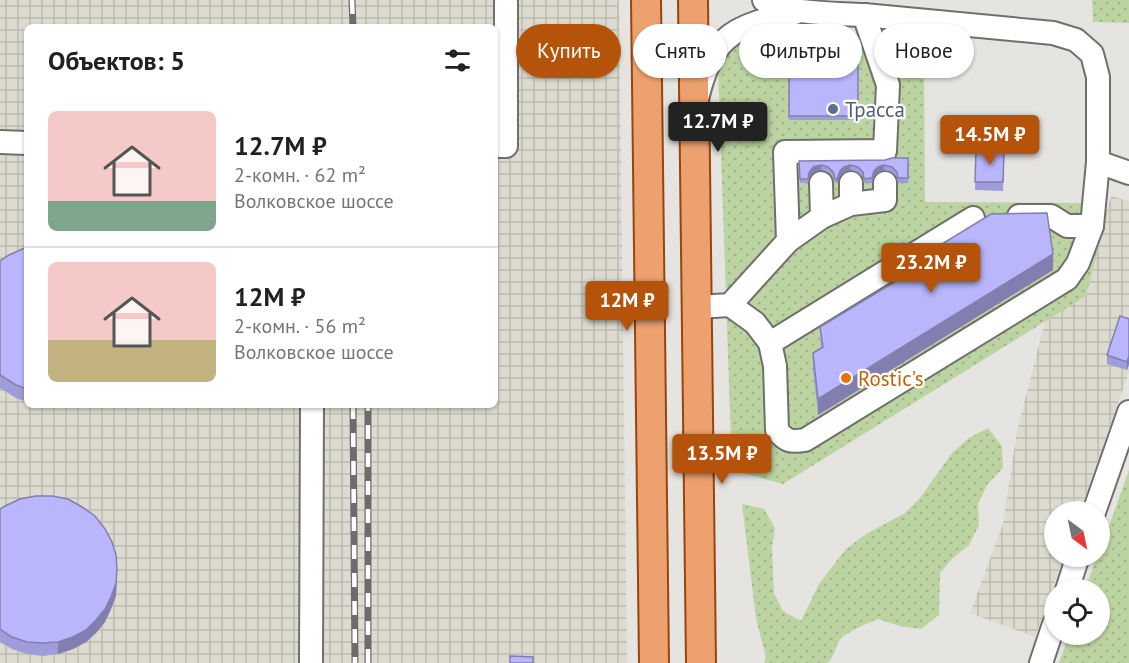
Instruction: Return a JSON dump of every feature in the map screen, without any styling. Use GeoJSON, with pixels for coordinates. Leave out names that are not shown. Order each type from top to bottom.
{"type":"FeatureCollection","features":[{"type":"Feature","properties":{"kind":"main road"},"geometry":{"type":"LineString","coordinates":[[646,0],[654,663]]}},
{"type":"Feature","properties":{"kind":"main road"},"geometry":{"type":"LineString","coordinates":[[693,0],[701,663]]}},
{"type":"Feature","properties":{"kind":"lane"},"geometry":{"type":"LineString","coordinates":[[498,146],[506,146],[506,0]]}},
{"type":"Feature","properties":{"kind":"lane"},"geometry":{"type":"LineString","coordinates":[[697,307],[730,305],[755,323],[770,343],[775,366],[777,430],[782,437],[793,442],[805,440],[1067,279],[1078,263],[1092,226],[1098,162],[1098,77],[1092,54],[1076,40],[1053,33],[892,9],[864,15],[772,4],[764,0]]}},
{"type":"Feature","properties":{"kind":"lane"},"geometry":{"type":"LineString","coordinates":[[694,111],[702,78],[713,55],[726,39],[743,28],[799,6]]}},
{"type":"Feature","properties":{"kind":"lane"},"geometry":{"type":"LineString","coordinates":[[788,242],[785,152],[851,175],[885,200],[888,85],[864,15]]}},
{"type":"Feature","properties":{"kind":"lane"},"geometry":{"type":"LineString","coordinates":[[0,142],[24,142]]}},
{"type":"Feature","properties":{"kind":"lane"},"geometry":{"type":"LineString","coordinates":[[1098,162],[1129,173]]}},
{"type":"Feature","properties":{"kind":"lane"},"geometry":{"type":"LineString","coordinates":[[821,166],[822,217]]}},
{"type":"Feature","properties":{"kind":"lane"},"geometry":{"type":"LineString","coordinates":[[730,305],[788,242],[822,217],[851,175],[885,166]]}},
{"type":"Feature","properties":{"kind":"lane"},"geometry":{"type":"LineString","coordinates":[[1003,215],[1051,216],[1068,226],[1092,226]]}},
{"type":"Feature","properties":{"kind":"lane"},"geometry":{"type":"LineString","coordinates":[[770,343],[973,218]]}},
{"type":"Feature","properties":{"kind":"lane"},"geometry":{"type":"LineString","coordinates":[[311,663],[312,408]]}},
{"type":"Feature","properties":{"kind":"lane"},"geometry":{"type":"LineString","coordinates":[[1098,501],[1129,412]]}},
{"type":"Feature","properties":{"kind":"lane"},"geometry":{"type":"LineString","coordinates":[[1041,663],[1047,645]]}},
{"type":"Feature","properties":{"kind":"shaded area"},"geometry":{"type":"Polygon","coordinates":[[[0,0],[619,0],[619,24],[516,24],[516,78],[620,78],[627,663],[0,663],[0,0]]]}},
{"type":"Feature","properties":{"kind":"shaded area"},"geometry":{"type":"Polygon","coordinates":[[[1111,196],[1129,201],[1129,372],[1084,501],[1044,501],[1044,567],[1060,567],[1056,579],[1044,579],[1044,612],[1035,637],[970,613],[1003,524],[1017,431],[1045,321],[1085,296],[1111,196]]]}},
{"type":"Feature","properties":{"kind":"green space"},"geometry":{"type":"Polygon","coordinates":[[[1092,0],[1129,0],[1129,23],[1093,22],[1092,0]]]}},
{"type":"Feature","properties":{"kind":"green space"},"geometry":{"type":"Polygon","coordinates":[[[862,34],[874,34],[874,78],[924,78],[925,202],[1085,203],[1108,211],[1086,296],[783,484],[732,470],[718,78],[727,78],[727,55],[734,45],[739,43],[739,78],[862,78],[862,34]]]}},
{"type":"Feature","properties":{"kind":"green space"},"geometry":{"type":"Polygon","coordinates":[[[988,428],[1002,446],[1003,468],[987,485],[978,504],[979,525],[969,545],[940,573],[939,615],[921,629],[900,626],[878,619],[868,623],[842,638],[827,663],[764,663],[766,658],[756,618],[742,504],[764,509],[775,528],[772,547],[774,593],[783,611],[801,621],[819,584],[846,549],[866,534],[905,513],[920,498],[952,453],[969,438],[988,428]]]}},
{"type":"Feature","properties":{"kind":"green space"},"geometry":{"type":"Polygon","coordinates":[[[1129,470],[1129,663],[1059,663],[1065,645],[1110,645],[1110,579],[1089,579],[1093,567],[1110,567],[1110,523],[1129,470]]]}},
{"type":"Feature","properties":{"kind":"building"},"geometry":{"type":"Polygon","coordinates":[[[789,78],[858,78],[858,116],[789,116],[789,78]]]}},
{"type":"Feature","properties":{"kind":"building"},"geometry":{"type":"Polygon","coordinates":[[[976,150],[1004,150],[1003,182],[975,182],[976,150]]]}},
{"type":"Feature","properties":{"kind":"building"},"geometry":{"type":"Polygon","coordinates":[[[908,158],[908,178],[898,178],[897,172],[892,167],[884,165],[874,171],[872,178],[864,179],[863,172],[858,167],[850,165],[844,167],[835,179],[828,167],[821,165],[813,167],[808,179],[800,179],[799,161],[908,158]]]}},
{"type":"Feature","properties":{"kind":"building"},"geometry":{"type":"Polygon","coordinates":[[[1047,213],[1053,254],[818,399],[813,353],[823,347],[820,327],[941,254],[937,247],[991,214],[1047,213]]]}},
{"type":"Feature","properties":{"kind":"building"},"geometry":{"type":"Polygon","coordinates":[[[24,248],[24,388],[0,375],[0,261],[24,248]]]}},
{"type":"Feature","properties":{"kind":"building"},"geometry":{"type":"Polygon","coordinates":[[[1120,316],[1129,319],[1127,362],[1107,355],[1120,316]]]}},
{"type":"Feature","properties":{"kind":"building"},"geometry":{"type":"Polygon","coordinates":[[[36,496],[68,499],[95,516],[112,542],[116,555],[116,583],[105,609],[86,630],[58,642],[27,642],[12,637],[0,629],[0,509],[20,499],[36,496]]]}},
{"type":"Feature","properties":{"kind":"building"},"geometry":{"type":"Polygon","coordinates":[[[510,656],[533,657],[533,663],[510,663],[510,656]]]}},
{"type":"Feature","properties":{"kind":"railway"},"geometry":{"type":"LineString","coordinates":[[352,0],[353,24]]}},
{"type":"Feature","properties":{"kind":"railway"},"geometry":{"type":"LineString","coordinates":[[353,408],[355,663]]}},
{"type":"Feature","properties":{"kind":"railway"},"geometry":{"type":"LineString","coordinates":[[368,408],[368,663]]}},
{"type":"Feature","properties":{"kind":"place","name":"Трасса"},"geometry":{"type":"Point","coordinates":[833,109]}},
{"type":"Feature","properties":{"kind":"place","name":"Rostic's"},"geometry":{"type":"Point","coordinates":[846,378]}}]}
